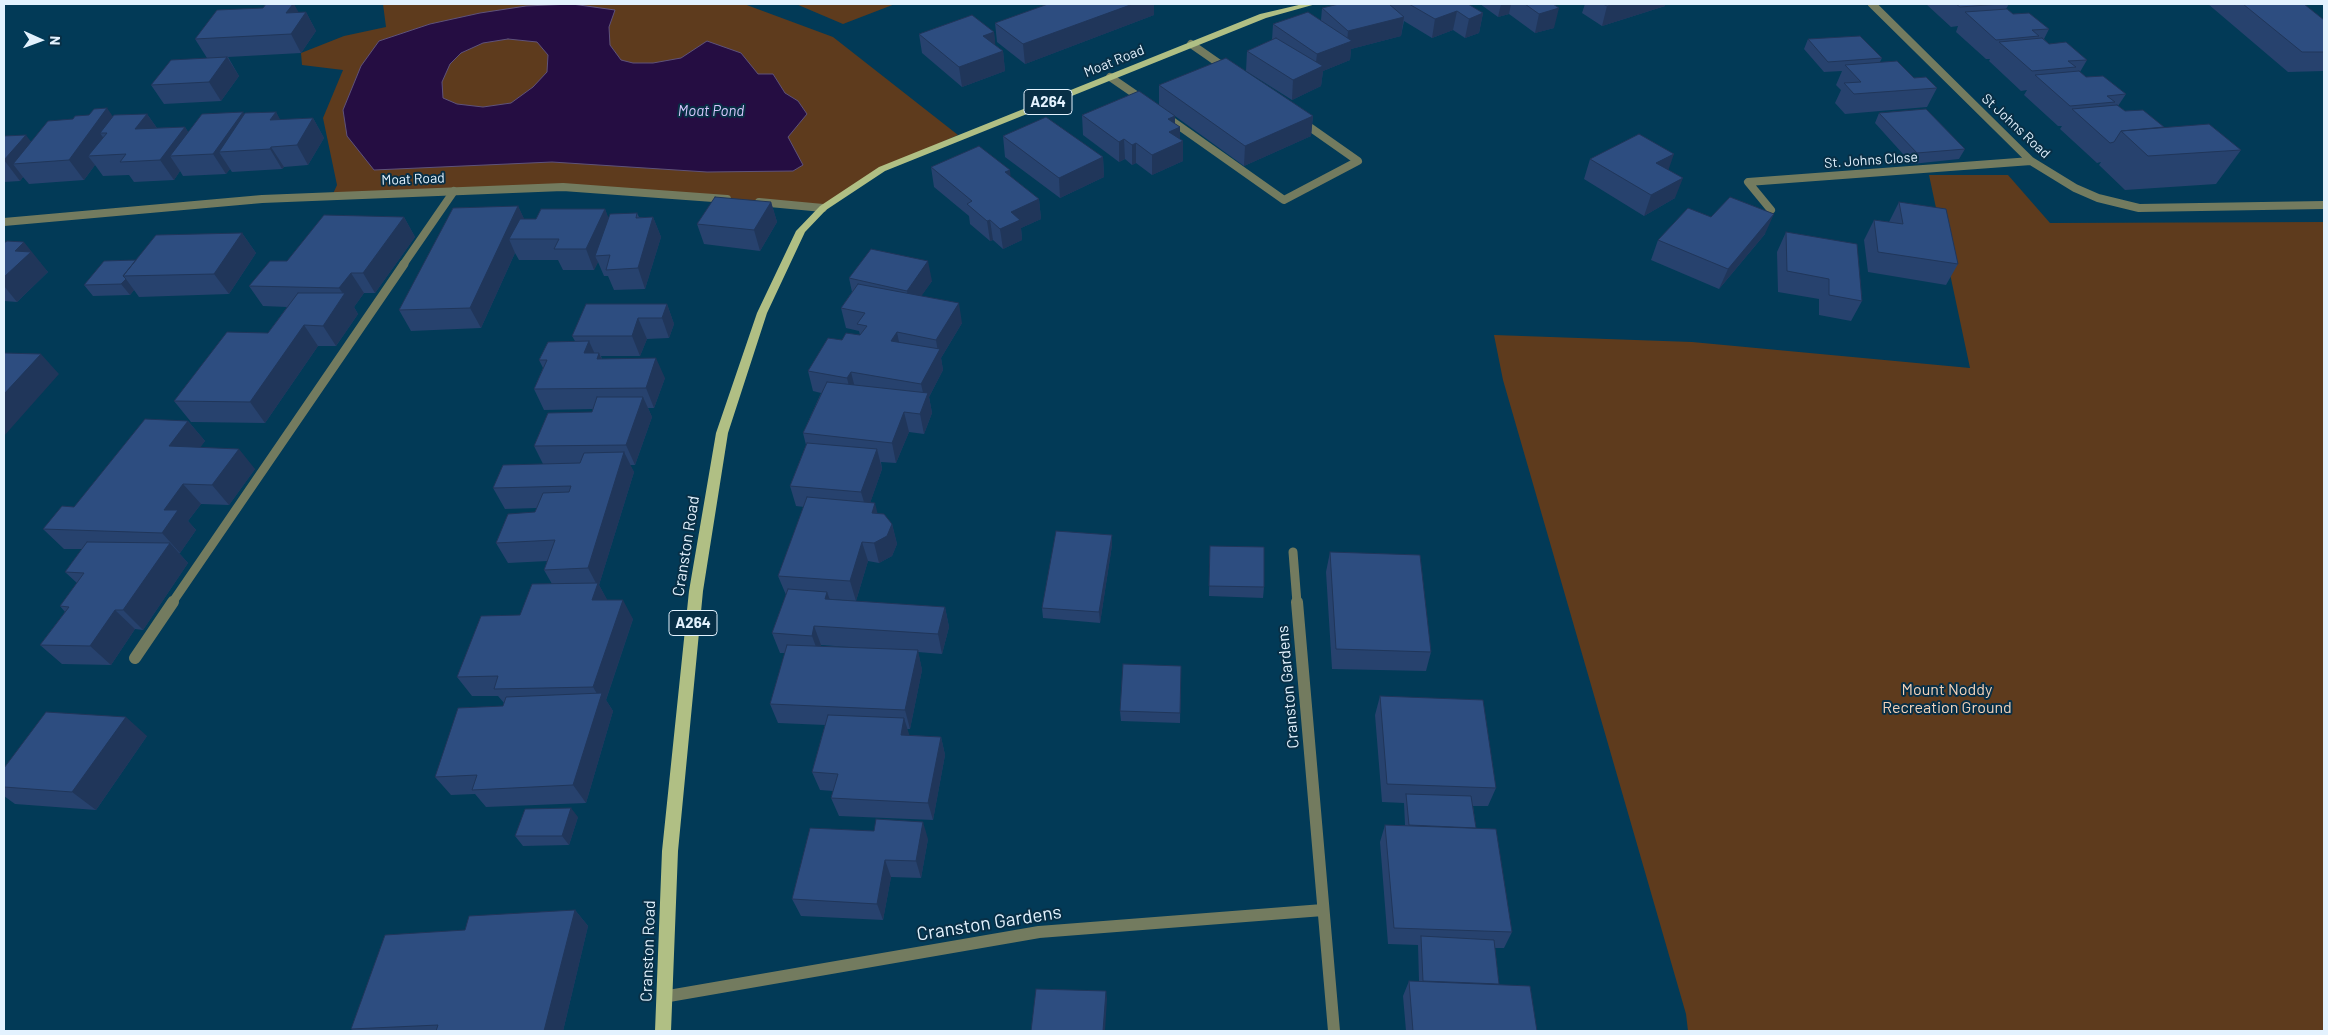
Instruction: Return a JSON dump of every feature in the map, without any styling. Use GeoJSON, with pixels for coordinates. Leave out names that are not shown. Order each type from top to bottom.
{"type":"FeatureCollection","features":[{"type":"Feature","properties":{"kind":"main road","name":"Moat Road"},"geometry":{"type":"LineString","coordinates":[[801,231],[823,208],[882,169],[1263,16],[1312,4]]}},
{"type":"Feature","properties":{"kind":"main road","name":"Cranston Road"},"geometry":{"type":"LineString","coordinates":[[662,1031],[670,851],[696,591],[722,433],[762,313],[801,231]]}},
{"type":"Feature","properties":{"kind":"street","name":"St Johns Road"},"geometry":{"type":"LineString","coordinates":[[1872,4],[2031,161],[2075,188],[2098,198],[2139,208],[2324,205]]}},
{"type":"Feature","properties":{"kind":"street"},"geometry":{"type":"LineString","coordinates":[[1192,44],[1231,72]]}},
{"type":"Feature","properties":{"kind":"street"},"geometry":{"type":"LineString","coordinates":[[1110,77],[1150,105]]}},
{"type":"Feature","properties":{"kind":"street"},"geometry":{"type":"LineString","coordinates":[[1158,111],[1284,200],[1358,161],[1295,116]]}},
{"type":"Feature","properties":{"kind":"street","name":"St. Johns Close"},"geometry":{"type":"LineString","coordinates":[[1771,210],[1748,182],[2031,161]]}},
{"type":"Feature","properties":{"kind":"street","name":"Moat Road"},"geometry":{"type":"LineString","coordinates":[[4,222],[262,199],[564,187],[736,200]]}},
{"type":"Feature","properties":{"kind":"street"},"geometry":{"type":"LineString","coordinates":[[135,658],[454,191]]}},
{"type":"Feature","properties":{"kind":"street"},"geometry":{"type":"LineString","coordinates":[[745,200],[823,208]]}},
{"type":"Feature","properties":{"kind":"street","name":"Cranston Gardens"},"geometry":{"type":"LineString","coordinates":[[1293,552],[1334,1031]]}},
{"type":"Feature","properties":{"kind":"street","name":"Cranston Gardens"},"geometry":{"type":"LineString","coordinates":[[663,997],[1039,932],[1323,910]]}},
{"type":"Feature","properties":{"kind":"green space"},"geometry":{"type":"Polygon","coordinates":[[[383,4],[744,4],[833,37],[958,135],[882,169],[823,208],[564,187],[332,196],[337,185],[323,118],[343,70],[302,65],[301,53],[344,36],[386,27],[383,4]]]}},
{"type":"Feature","properties":{"kind":"green space"},"geometry":{"type":"Polygon","coordinates":[[[796,4],[895,4],[843,24],[796,4]]]}},
{"type":"Feature","properties":{"kind":"green space","name":"Mount Noddy Recreation Ground"},"geometry":{"type":"Polygon","coordinates":[[[1929,175],[2008,175],[2050,223],[2324,222],[2324,1031],[1688,1031],[1686,1014],[1503,380],[1494,335],[1692,342],[1970,368],[1929,175]]]}},
{"type":"Feature","properties":{"kind":"water","name":"Moat Pond"},"geometry":{"type":"Polygon","coordinates":[[[572,4],[615,10],[609,27],[610,45],[621,60],[633,63],[653,63],[681,58],[707,41],[741,53],[758,74],[773,74],[785,93],[798,101],[807,114],[788,137],[803,165],[793,171],[707,172],[552,162],[374,170],[347,136],[343,110],[361,66],[379,41],[430,24],[480,13],[526,6],[572,4]],[[508,39],[483,43],[461,53],[450,64],[442,82],[443,98],[457,104],[483,107],[511,103],[533,87],[547,72],[548,55],[537,42],[508,39]]]}},
{"type":"Feature","properties":{"kind":"building"},"geometry":{"type":"Polygon","coordinates":[[[266,4],[293,4],[286,13],[306,12],[291,34],[195,39],[217,10],[263,8],[266,4]]]}},
{"type":"Feature","properties":{"kind":"building"},"geometry":{"type":"Polygon","coordinates":[[[1048,4],[1133,4],[1023,44],[995,23],[1048,4]]]}},
{"type":"Feature","properties":{"kind":"building"},"geometry":{"type":"Polygon","coordinates":[[[1339,4],[1389,4],[1404,17],[1348,31],[1322,8],[1339,4]]]}},
{"type":"Feature","properties":{"kind":"building"},"geometry":{"type":"Polygon","coordinates":[[[1409,4],[1468,4],[1483,13],[1469,19],[1457,11],[1435,19],[1409,4]]]}},
{"type":"Feature","properties":{"kind":"building"},"geometry":{"type":"Polygon","coordinates":[[[1525,4],[1553,4],[1559,8],[1539,14],[1525,4]]]}},
{"type":"Feature","properties":{"kind":"building"},"geometry":{"type":"Polygon","coordinates":[[[1956,4],[2001,4],[1960,7],[1956,4]]]}},
{"type":"Feature","properties":{"kind":"building"},"geometry":{"type":"Polygon","coordinates":[[[2243,4],[2304,4],[2324,20],[2324,52],[2302,52],[2243,4]]]}},
{"type":"Feature","properties":{"kind":"building"},"geometry":{"type":"Polygon","coordinates":[[[2007,9],[2013,14],[2029,13],[2049,29],[2032,30],[2039,36],[1996,40],[1965,12],[2007,9]]]}},
{"type":"Feature","properties":{"kind":"building"},"geometry":{"type":"Polygon","coordinates":[[[1308,12],[1352,41],[1317,54],[1273,24],[1308,12]]]}},
{"type":"Feature","properties":{"kind":"building"},"geometry":{"type":"Polygon","coordinates":[[[972,15],[994,32],[983,36],[1003,51],[959,67],[919,34],[972,15]]]}},
{"type":"Feature","properties":{"kind":"building"},"geometry":{"type":"Polygon","coordinates":[[[1860,36],[1882,58],[1828,62],[1808,39],[1860,36]]]}},
{"type":"Feature","properties":{"kind":"building"},"geometry":{"type":"Polygon","coordinates":[[[1276,38],[1323,66],[1293,80],[1247,51],[1276,38]]]}},
{"type":"Feature","properties":{"kind":"building"},"geometry":{"type":"Polygon","coordinates":[[[2042,38],[2049,44],[2066,42],[2087,60],[2068,61],[2076,67],[2032,71],[1999,42],[2042,38]]]}},
{"type":"Feature","properties":{"kind":"building"},"geometry":{"type":"Polygon","coordinates":[[[227,57],[209,82],[151,85],[171,60],[227,57]]]}},
{"type":"Feature","properties":{"kind":"building"},"geometry":{"type":"Polygon","coordinates":[[[1226,58],[1313,116],[1245,146],[1159,85],[1226,58]]]}},
{"type":"Feature","properties":{"kind":"building"},"geometry":{"type":"Polygon","coordinates":[[[1897,61],[1914,78],[1926,77],[1937,88],[1854,94],[1844,83],[1861,82],[1845,65],[1897,61]]]}},
{"type":"Feature","properties":{"kind":"building"},"geometry":{"type":"Polygon","coordinates":[[[2079,71],[2086,77],[2103,76],[2126,94],[2107,96],[2115,102],[2070,106],[2035,75],[2079,71]]]}},
{"type":"Feature","properties":{"kind":"building"},"geometry":{"type":"Polygon","coordinates":[[[1139,91],[1175,116],[1168,119],[1180,127],[1169,132],[1183,141],[1152,155],[1136,143],[1132,145],[1124,139],[1119,142],[1082,115],[1139,91]]]}},
{"type":"Feature","properties":{"kind":"building"},"geometry":{"type":"Polygon","coordinates":[[[2117,105],[2125,111],[2143,110],[2164,127],[2121,131],[2114,142],[2110,143],[2072,109],[2117,105]]]}},
{"type":"Feature","properties":{"kind":"building"},"geometry":{"type":"Polygon","coordinates":[[[107,108],[69,160],[13,164],[48,121],[73,119],[75,116],[89,115],[94,109],[107,108]]]}},
{"type":"Feature","properties":{"kind":"building"},"geometry":{"type":"Polygon","coordinates":[[[1926,109],[1965,149],[1917,153],[1879,113],[1926,109]]]}},
{"type":"Feature","properties":{"kind":"building"},"geometry":{"type":"Polygon","coordinates":[[[243,112],[213,154],[170,156],[202,114],[243,112]]]}},
{"type":"Feature","properties":{"kind":"building"},"geometry":{"type":"Polygon","coordinates":[[[276,112],[270,120],[313,118],[297,145],[271,147],[270,149],[219,152],[245,113],[276,112]]]}},
{"type":"Feature","properties":{"kind":"building"},"geometry":{"type":"Polygon","coordinates":[[[147,114],[135,129],[185,127],[160,160],[120,162],[126,154],[88,156],[107,133],[100,133],[114,115],[147,114]]]}},
{"type":"Feature","properties":{"kind":"building"},"geometry":{"type":"Polygon","coordinates":[[[1046,117],[1103,157],[1059,178],[1003,136],[1046,117]]]}},
{"type":"Feature","properties":{"kind":"building"},"geometry":{"type":"Polygon","coordinates":[[[2209,124],[2241,150],[2148,156],[2121,131],[2209,124]]]}},
{"type":"Feature","properties":{"kind":"building"},"geometry":{"type":"Polygon","coordinates":[[[1639,134],[1674,154],[1656,163],[1683,178],[1651,195],[1590,159],[1639,134]]]}},
{"type":"Feature","properties":{"kind":"building"},"geometry":{"type":"Polygon","coordinates":[[[26,135],[4,160],[4,136],[26,135]]]}},
{"type":"Feature","properties":{"kind":"building"},"geometry":{"type":"Polygon","coordinates":[[[979,146],[1010,170],[1005,172],[1039,199],[1011,212],[1020,220],[1000,229],[967,204],[972,201],[931,167],[979,146]]]}},
{"type":"Feature","properties":{"kind":"building"},"geometry":{"type":"Polygon","coordinates":[[[715,197],[771,202],[754,230],[697,224],[715,197]]]}},
{"type":"Feature","properties":{"kind":"building"},"geometry":{"type":"Polygon","coordinates":[[[1730,197],[1774,214],[1728,269],[1658,240],[1688,208],[1711,217],[1730,197]]]}},
{"type":"Feature","properties":{"kind":"building"},"geometry":{"type":"Polygon","coordinates":[[[1899,202],[1946,209],[1958,264],[1878,252],[1874,220],[1903,224],[1899,202]]]}},
{"type":"Feature","properties":{"kind":"building"},"geometry":{"type":"Polygon","coordinates":[[[518,206],[470,308],[399,310],[453,208],[518,206]]]}},
{"type":"Feature","properties":{"kind":"building"},"geometry":{"type":"Polygon","coordinates":[[[541,209],[605,209],[586,249],[554,249],[559,239],[509,239],[520,219],[536,219],[541,209]]]}},
{"type":"Feature","properties":{"kind":"building"},"geometry":{"type":"Polygon","coordinates":[[[637,213],[636,218],[653,217],[638,268],[606,270],[610,255],[595,256],[610,214],[637,213]]]}},
{"type":"Feature","properties":{"kind":"building"},"geometry":{"type":"Polygon","coordinates":[[[324,215],[404,217],[363,273],[351,273],[339,288],[249,286],[270,261],[287,261],[324,215]]]}},
{"type":"Feature","properties":{"kind":"building"},"geometry":{"type":"Polygon","coordinates":[[[1786,232],[1857,244],[1862,301],[1829,295],[1829,279],[1787,271],[1786,232]]]}},
{"type":"Feature","properties":{"kind":"building"},"geometry":{"type":"Polygon","coordinates":[[[242,233],[214,274],[123,276],[156,235],[242,233]]]}},
{"type":"Feature","properties":{"kind":"building"},"geometry":{"type":"Polygon","coordinates":[[[7,241],[24,242],[15,251],[31,252],[4,277],[4,243],[7,241]]]}},
{"type":"Feature","properties":{"kind":"building"},"geometry":{"type":"Polygon","coordinates":[[[871,249],[928,261],[907,291],[849,278],[871,249]]]}},
{"type":"Feature","properties":{"kind":"building"},"geometry":{"type":"Polygon","coordinates":[[[136,260],[123,276],[126,279],[121,284],[84,285],[104,261],[136,260]]]}},
{"type":"Feature","properties":{"kind":"building"},"geometry":{"type":"Polygon","coordinates":[[[858,284],[959,303],[936,340],[897,332],[891,341],[940,349],[921,384],[851,372],[847,378],[808,371],[828,338],[842,340],[846,333],[860,335],[867,326],[857,324],[865,313],[841,308],[858,284]]]}},
{"type":"Feature","properties":{"kind":"building"},"geometry":{"type":"Polygon","coordinates":[[[298,293],[345,293],[323,326],[304,325],[250,402],[174,401],[227,332],[268,333],[298,293]]]}},
{"type":"Feature","properties":{"kind":"building"},"geometry":{"type":"Polygon","coordinates":[[[586,304],[667,304],[662,318],[638,318],[632,336],[572,336],[586,304]]]}},
{"type":"Feature","properties":{"kind":"building"},"geometry":{"type":"Polygon","coordinates":[[[589,341],[584,353],[599,353],[597,359],[656,358],[646,388],[534,389],[547,360],[539,360],[548,342],[589,341]]]}},
{"type":"Feature","properties":{"kind":"building"},"geometry":{"type":"Polygon","coordinates":[[[4,353],[41,354],[4,394],[4,353]]]}},
{"type":"Feature","properties":{"kind":"building"},"geometry":{"type":"Polygon","coordinates":[[[827,382],[928,393],[920,414],[904,412],[892,443],[803,433],[827,382]]]}},
{"type":"Feature","properties":{"kind":"building"},"geometry":{"type":"Polygon","coordinates":[[[597,397],[643,397],[626,445],[534,446],[548,413],[592,412],[597,397]]]}},
{"type":"Feature","properties":{"kind":"building"},"geometry":{"type":"Polygon","coordinates":[[[145,419],[188,421],[169,446],[239,449],[212,485],[183,484],[164,510],[178,510],[162,533],[43,529],[62,506],[74,507],[145,419]]]}},
{"type":"Feature","properties":{"kind":"building"},"geometry":{"type":"Polygon","coordinates":[[[807,443],[877,449],[861,492],[790,486],[807,443]]]}},
{"type":"Feature","properties":{"kind":"building"},"geometry":{"type":"Polygon","coordinates":[[[624,452],[588,568],[544,570],[555,540],[496,543],[508,514],[535,512],[543,493],[569,492],[571,486],[493,488],[503,465],[580,463],[584,453],[624,452]]]}},
{"type":"Feature","properties":{"kind":"building"},"geometry":{"type":"Polygon","coordinates":[[[807,497],[875,503],[872,513],[884,514],[892,524],[887,536],[874,543],[862,542],[850,581],[778,576],[807,497]]]}},
{"type":"Feature","properties":{"kind":"building"},"geometry":{"type":"Polygon","coordinates":[[[1056,531],[1112,535],[1099,612],[1042,608],[1056,531]]]}},
{"type":"Feature","properties":{"kind":"building"},"geometry":{"type":"Polygon","coordinates":[[[87,542],[170,543],[123,610],[115,610],[90,646],[40,645],[69,607],[60,606],[84,573],[65,572],[87,542]]]}},
{"type":"Feature","properties":{"kind":"building"},"geometry":{"type":"Polygon","coordinates":[[[1210,546],[1264,547],[1264,587],[1209,586],[1210,546]]]}},
{"type":"Feature","properties":{"kind":"building"},"geometry":{"type":"Polygon","coordinates":[[[1330,552],[1420,555],[1431,652],[1336,649],[1330,552]]]}},
{"type":"Feature","properties":{"kind":"building"},"geometry":{"type":"Polygon","coordinates":[[[598,583],[592,600],[623,600],[593,687],[494,689],[498,676],[457,677],[481,616],[520,615],[532,584],[598,583]]]}},
{"type":"Feature","properties":{"kind":"building"},"geometry":{"type":"Polygon","coordinates":[[[788,589],[827,592],[825,599],[945,607],[938,634],[814,626],[812,636],[772,633],[788,589]]]}},
{"type":"Feature","properties":{"kind":"building"},"geometry":{"type":"Polygon","coordinates":[[[787,645],[918,650],[905,710],[770,704],[787,645]]]}},
{"type":"Feature","properties":{"kind":"building"},"geometry":{"type":"Polygon","coordinates":[[[1123,664],[1181,666],[1180,713],[1120,711],[1123,664]]]}},
{"type":"Feature","properties":{"kind":"building"},"geometry":{"type":"Polygon","coordinates":[[[602,693],[573,785],[472,790],[477,775],[435,777],[458,708],[503,706],[506,697],[602,693]]]}},
{"type":"Feature","properties":{"kind":"building"},"geometry":{"type":"Polygon","coordinates":[[[1380,696],[1483,700],[1496,788],[1387,784],[1380,696]]]}},
{"type":"Feature","properties":{"kind":"building"},"geometry":{"type":"Polygon","coordinates":[[[46,712],[126,717],[72,792],[4,787],[4,768],[46,712]]]}},
{"type":"Feature","properties":{"kind":"building"},"geometry":{"type":"Polygon","coordinates":[[[828,715],[904,718],[901,735],[941,737],[928,803],[831,798],[838,774],[812,772],[828,715]]]}},
{"type":"Feature","properties":{"kind":"building"},"geometry":{"type":"Polygon","coordinates":[[[1406,794],[1471,796],[1476,828],[1409,825],[1406,794]]]}},
{"type":"Feature","properties":{"kind":"building"},"geometry":{"type":"Polygon","coordinates":[[[571,808],[562,836],[515,836],[525,809],[571,808]]]}},
{"type":"Feature","properties":{"kind":"building"},"geometry":{"type":"Polygon","coordinates":[[[876,819],[923,822],[916,861],[885,860],[877,904],[792,899],[810,828],[874,831],[876,819]]]}},
{"type":"Feature","properties":{"kind":"building"},"geometry":{"type":"Polygon","coordinates":[[[1385,825],[1496,829],[1512,932],[1394,928],[1385,825]]]}},
{"type":"Feature","properties":{"kind":"building"},"geometry":{"type":"Polygon","coordinates":[[[575,910],[544,1031],[436,1031],[438,1025],[351,1029],[385,935],[465,930],[469,916],[575,910]]]}},
{"type":"Feature","properties":{"kind":"building"},"geometry":{"type":"Polygon","coordinates":[[[1421,936],[1494,940],[1499,984],[1423,981],[1421,936]]]}},
{"type":"Feature","properties":{"kind":"building"},"geometry":{"type":"Polygon","coordinates":[[[1409,981],[1530,986],[1537,1031],[1413,1031],[1409,981]]]}},
{"type":"Feature","properties":{"kind":"building"},"geometry":{"type":"Polygon","coordinates":[[[1036,989],[1106,991],[1103,1031],[1031,1031],[1036,989]]]}}]}
